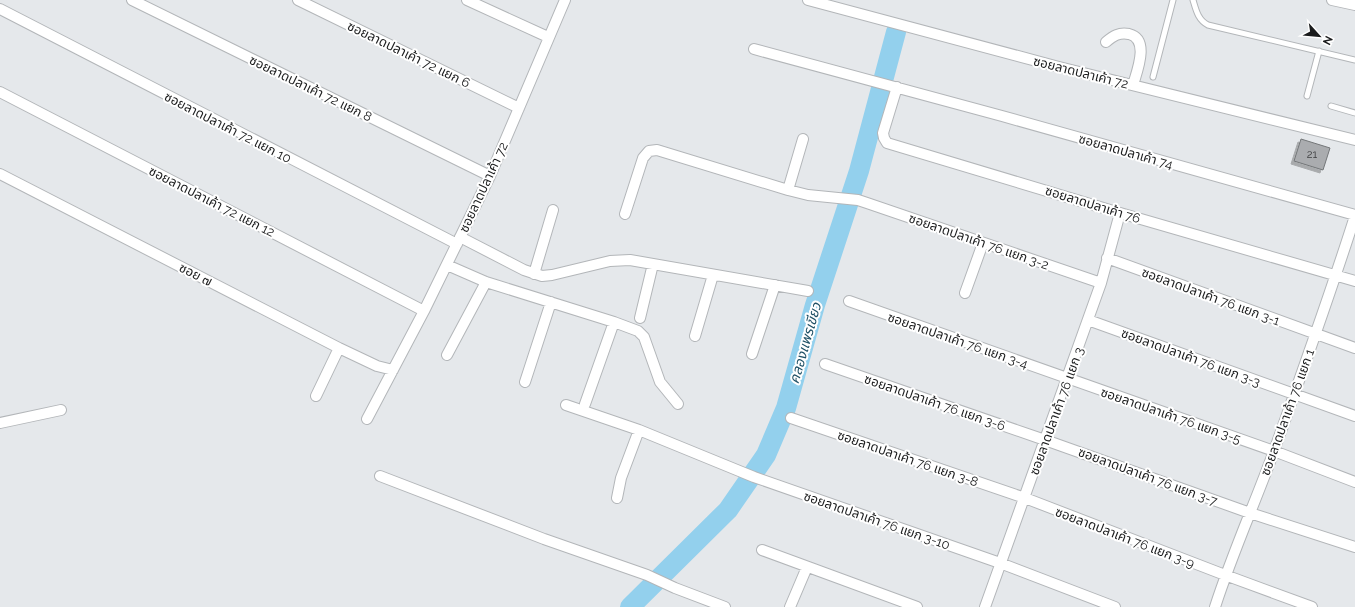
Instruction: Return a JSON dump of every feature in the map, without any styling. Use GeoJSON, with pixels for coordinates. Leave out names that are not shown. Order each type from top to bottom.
{"type":"FeatureCollection","features":[{"type":"Feature","properties":{"kind":"street","name":"ซอยลาดปลาเค้า 72 แยก 8"},"geometry":{"type":"LineString","coordinates":[[132,0],[490,176]]}},
{"type":"Feature","properties":{"kind":"street","name":"ซอยลาดปลาเค้า 72 แยก 6"},"geometry":{"type":"LineString","coordinates":[[298,0],[519,108]]}},
{"type":"Feature","properties":{"kind":"street"},"geometry":{"type":"LineString","coordinates":[[467,0],[548,37]]}},
{"type":"Feature","properties":{"kind":"street","name":"ซอยลาดปลาเค้า 72"},"geometry":{"type":"LineString","coordinates":[[367,419],[424,311],[490,176],[565,0]]}},
{"type":"Feature","properties":{"kind":"street","name":"ซอยลาดปลาเค้า 72"},"geometry":{"type":"LineString","coordinates":[[808,0],[1059,67],[1355,140]]}},
{"type":"Feature","properties":{"kind":"street"},"geometry":{"type":"LineString","coordinates":[[1332,0],[1355,5]]}},
{"type":"Feature","properties":{"kind":"street","name":"ซอยลาดปลาเค้า 72 แยก 10"},"geometry":{"type":"LineString","coordinates":[[0,9],[458,241],[534,274]]}},
{"type":"Feature","properties":{"kind":"street"},"geometry":{"type":"LineString","coordinates":[[1106,42],[1119,34],[1134,36],[1139,41],[1141,48],[1133,85]]}},
{"type":"Feature","properties":{"kind":"street","name":"ซอยลาดปลาเค้า 74"},"geometry":{"type":"LineString","coordinates":[[754,48],[1355,216]]}},
{"type":"Feature","properties":{"kind":"street","name":"ซอยลาดปลาเค้า 76"},"geometry":{"type":"LineString","coordinates":[[896,87],[883,133],[886,143],[1355,281]]}},
{"type":"Feature","properties":{"kind":"street","name":"ซอยลาดปลาเค้า 72 แยก 12"},"geometry":{"type":"LineString","coordinates":[[0,92],[424,311]]}},
{"type":"Feature","properties":{"kind":"street"},"geometry":{"type":"LineString","coordinates":[[788,190],[803,139]]}},
{"type":"Feature","properties":{"kind":"street","name":"ซอยลาดปลาเค้า 76 แยก 3-2"},"geometry":{"type":"LineString","coordinates":[[625,214],[643,158],[649,151],[657,150],[808,195],[858,200],[1101,283]]}},
{"type":"Feature","properties":{"kind":"street","name":"ซอย ๗"},"geometry":{"type":"LineString","coordinates":[[0,174],[339,348],[377,366],[393,370]]}},
{"type":"Feature","properties":{"kind":"street"},"geometry":{"type":"LineString","coordinates":[[553,210],[534,274],[542,276],[552,275],[610,261],[630,260],[808,291]]}},
{"type":"Feature","properties":{"kind":"street","name":"ซอยลาดปลาเค้า 76 แยก 3"},"geometry":{"type":"LineString","coordinates":[[985,607],[1101,283],[1120,213]]}},
{"type":"Feature","properties":{"kind":"street","name":"ซอยลาดปลาเค้า 76 แยก 1"},"geometry":{"type":"LineString","coordinates":[[1215,607],[1225,575],[1274,451],[1336,275],[1355,216]]}},
{"type":"Feature","properties":{"kind":"street"},"geometry":{"type":"LineString","coordinates":[[965,293],[984,243]]}},
{"type":"Feature","properties":{"kind":"street","name":"ซอยลาดปลาเค้า 76 แยก 3-1"},"geometry":{"type":"LineString","coordinates":[[1107,258],[1355,348]]}},
{"type":"Feature","properties":{"kind":"street"},"geometry":{"type":"LineString","coordinates":[[447,264],[486,282],[614,322],[638,331],[644,338],[660,382],[678,404]]}},
{"type":"Feature","properties":{"kind":"street"},"geometry":{"type":"LineString","coordinates":[[640,318],[653,264]]}},
{"type":"Feature","properties":{"kind":"street"},"geometry":{"type":"LineString","coordinates":[[696,336],[713,275]]}},
{"type":"Feature","properties":{"kind":"street"},"geometry":{"type":"LineString","coordinates":[[448,355],[486,282]]}},
{"type":"Feature","properties":{"kind":"street"},"geometry":{"type":"LineString","coordinates":[[752,354],[774,285]]}},
{"type":"Feature","properties":{"kind":"street","name":"ซอยลาดปลาเค้า 76 แยก 3-4"},"geometry":{"type":"LineString","coordinates":[[849,301],[1068,378]]}},
{"type":"Feature","properties":{"kind":"street"},"geometry":{"type":"LineString","coordinates":[[525,382],[551,302]]}},
{"type":"Feature","properties":{"kind":"street","name":"ซอยลาดปลาเค้า 76 แยก 3-3"},"geometry":{"type":"LineString","coordinates":[[1088,320],[1355,416]]}},
{"type":"Feature","properties":{"kind":"street"},"geometry":{"type":"LineString","coordinates":[[585,404],[614,322]]}},
{"type":"Feature","properties":{"kind":"street"},"geometry":{"type":"LineString","coordinates":[[316,396],[339,348]]}},
{"type":"Feature","properties":{"kind":"street","name":"ซอยลาดปลาเค้า 76 แยก 3-6"},"geometry":{"type":"LineString","coordinates":[[825,364],[1045,440]]}},
{"type":"Feature","properties":{"kind":"street","name":"ซอยลาดปลาเค้า 76 แยก 3-5"},"geometry":{"type":"LineString","coordinates":[[1068,378],[1274,451],[1355,482]]}},
{"type":"Feature","properties":{"kind":"street","name":"ซอยลาดปลาเค้า 76 แยก 3-10"},"geometry":{"type":"LineString","coordinates":[[566,405],[639,430],[743,471],[754,477],[1000,563],[1115,607]]}},
{"type":"Feature","properties":{"kind":"street"},"geometry":{"type":"LineString","coordinates":[[0,423],[61,410]]}},
{"type":"Feature","properties":{"kind":"street","name":"ซอยลาดปลาเค้า 76 แยก 3-8"},"geometry":{"type":"LineString","coordinates":[[791,418],[1025,498]]}},
{"type":"Feature","properties":{"kind":"street"},"geometry":{"type":"LineString","coordinates":[[617,498],[621,478],[639,430]]}},
{"type":"Feature","properties":{"kind":"street","name":"ซอยลาดปลาเค้า 76 แยก 3-7"},"geometry":{"type":"LineString","coordinates":[[1045,440],[1250,513],[1355,547]]}},
{"type":"Feature","properties":{"kind":"street"},"geometry":{"type":"LineString","coordinates":[[380,476],[544,539],[647,575],[675,588],[725,607]]}},
{"type":"Feature","properties":{"kind":"street","name":"ซอยลาดปลาเค้า 76 แยก 3-9"},"geometry":{"type":"LineString","coordinates":[[1025,498],[1312,607]]}},
{"type":"Feature","properties":{"kind":"street"},"geometry":{"type":"LineString","coordinates":[[762,550],[917,607]]}},
{"type":"Feature","properties":{"kind":"street"},"geometry":{"type":"LineString","coordinates":[[790,607],[807,567]]}},
{"type":"Feature","properties":{"kind":"lane"},"geometry":{"type":"LineString","coordinates":[[1153,77],[1173,0]]}},
{"type":"Feature","properties":{"kind":"lane"},"geometry":{"type":"LineString","coordinates":[[1193,0],[1198,16],[1205,24],[1355,60]]}},
{"type":"Feature","properties":{"kind":"lane"},"geometry":{"type":"LineString","coordinates":[[1308,96],[1319,52]]}},
{"type":"Feature","properties":{"kind":"lane"},"geometry":{"type":"LineString","coordinates":[[1331,106],[1355,113]]}},
{"type":"Feature","properties":{"kind":"building"},"geometry":{"type":"Polygon","coordinates":[[[1301,139],[1330,148],[1323,170],[1294,161],[1301,139]]]}},
{"type":"Feature","properties":{"kind":"waterway","name":"คลองแพรเขียว"},"geometry":{"type":"LineString","coordinates":[[630,607],[728,510],[766,455],[786,408],[815,305],[859,171],[896,32]]}}]}
